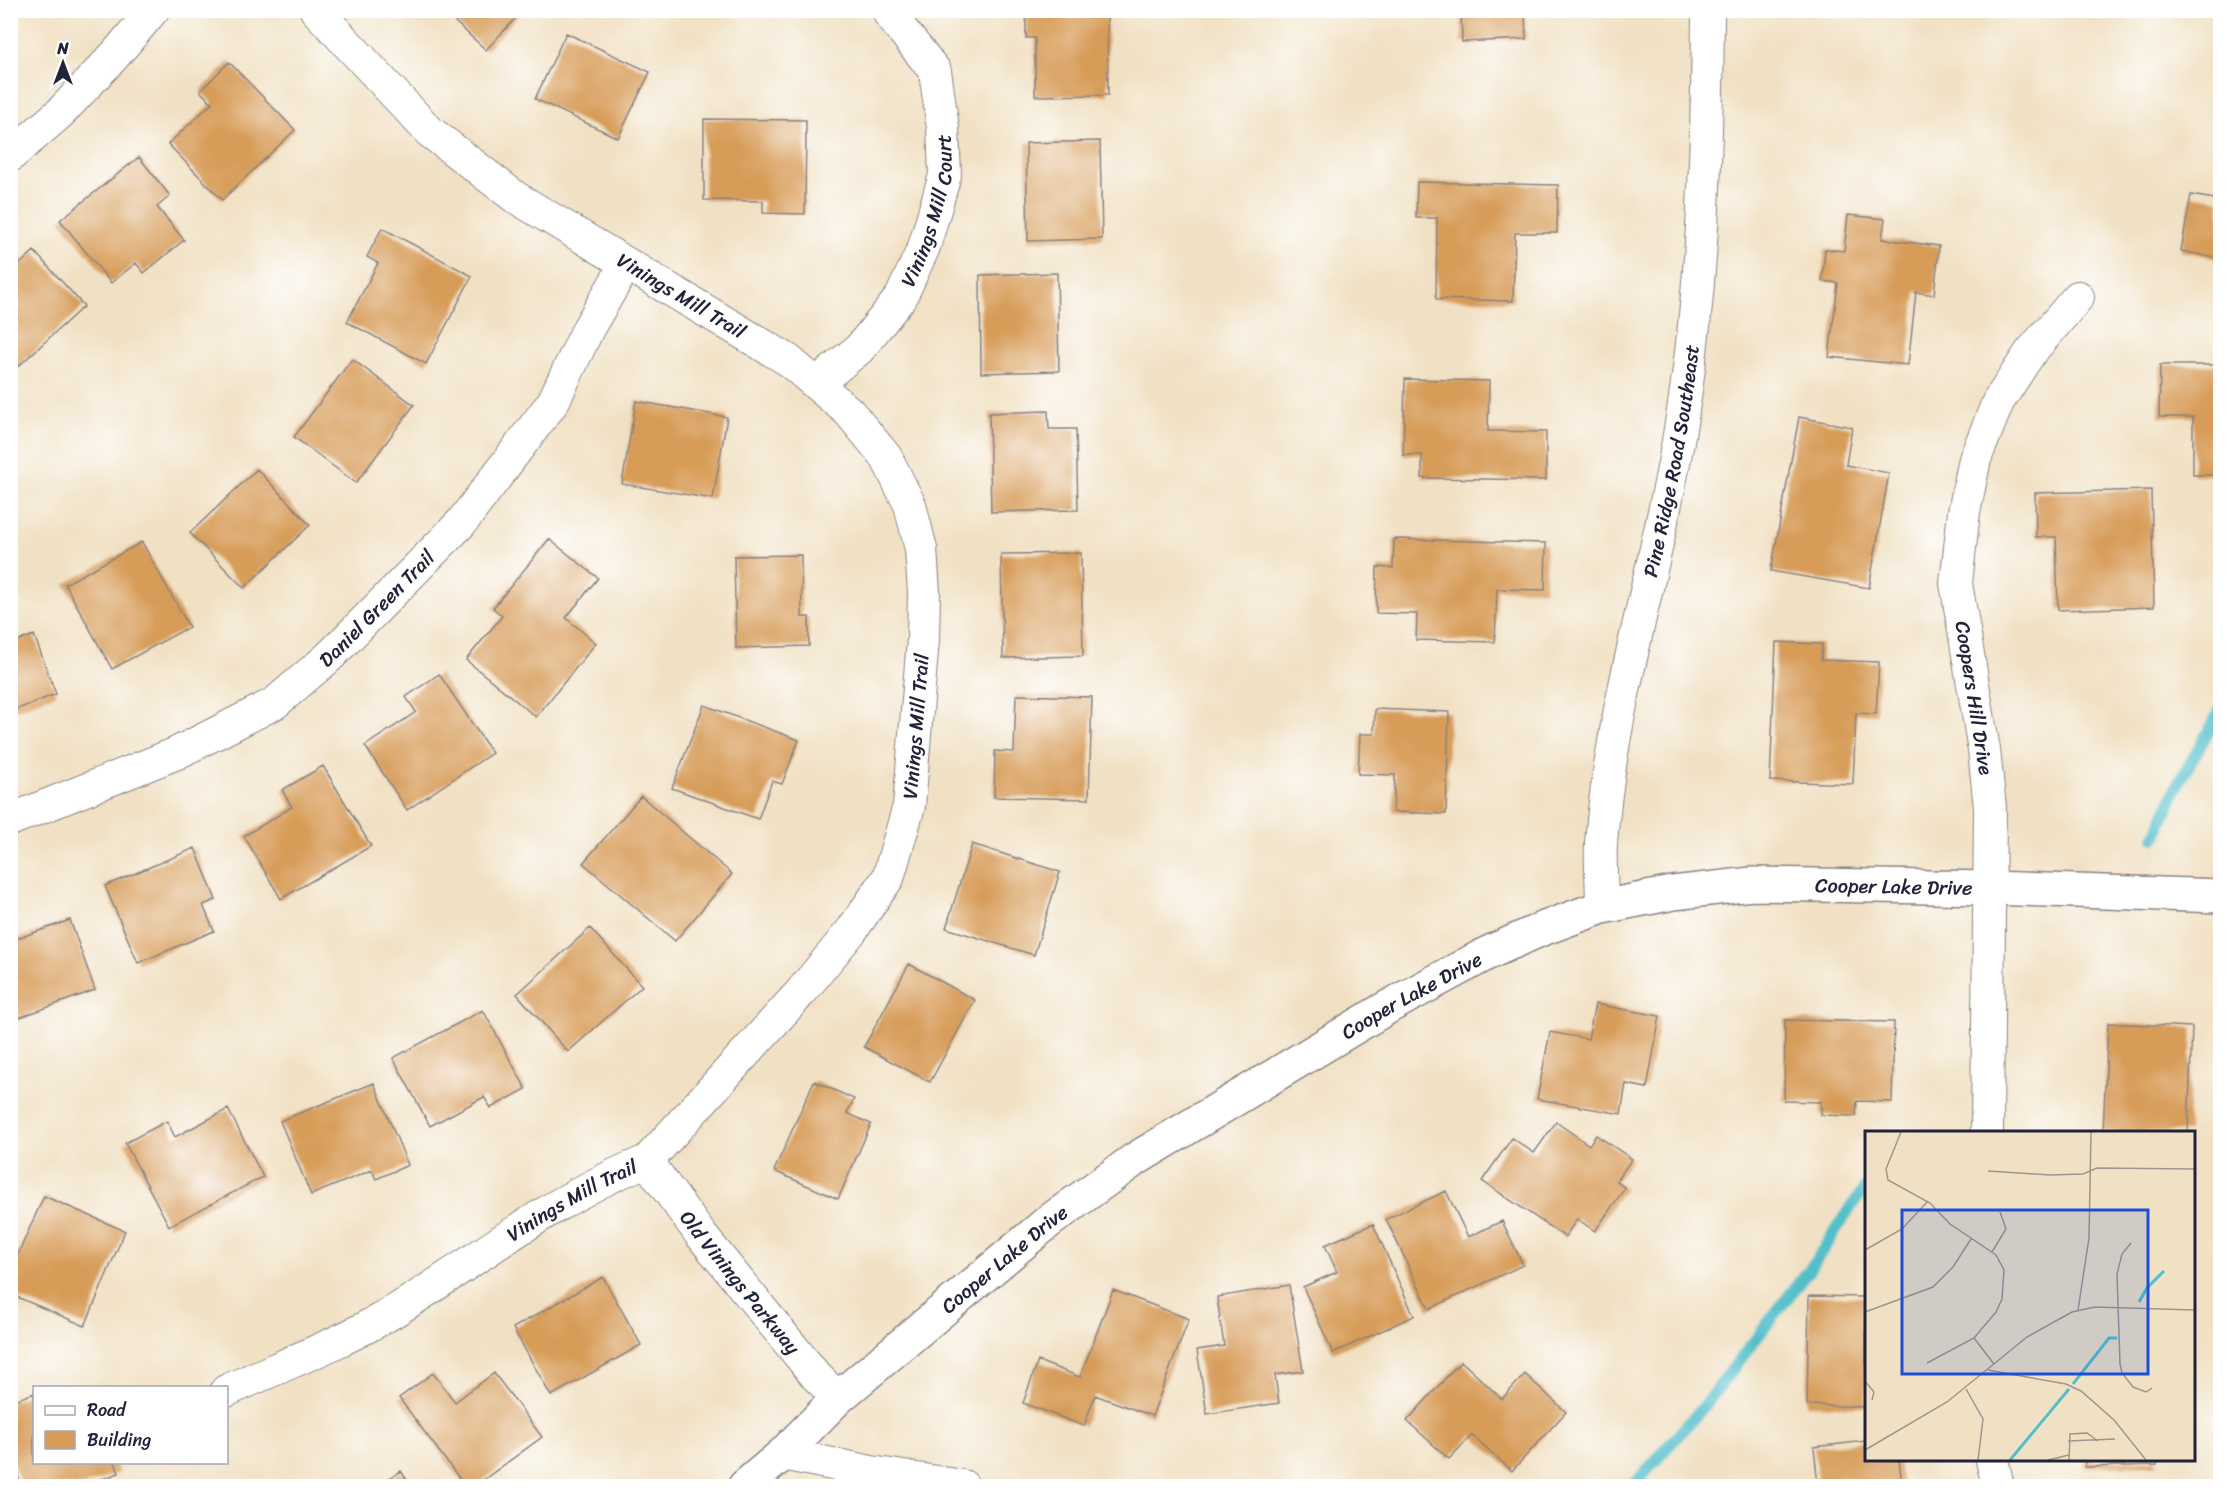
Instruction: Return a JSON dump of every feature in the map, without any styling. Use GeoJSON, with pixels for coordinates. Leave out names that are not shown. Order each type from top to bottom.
{"type":"FeatureCollection","features":[{"type":"Feature","properties":{"kind":"street"},"geometry":{"type":"LineString","coordinates":[[10,156],[60,113],[115,55],[153,10]]}},
{"type":"Feature","properties":{"kind":"street","name":"Vinings Mill Trail"},"geometry":{"type":"LineString","coordinates":[[228,1390],[387,1315],[502,1239],[617,1173],[647,1161],[801,992],[852,930],[888,878],[909,806],[922,640],[924,593],[921,549],[910,504],[886,457],[849,412],[788,360],[515,197],[429,131],[316,10]]}},
{"type":"Feature","properties":{"kind":"street","name":"Pine Ridge Road Southeast"},"geometry":{"type":"LineString","coordinates":[[1602,907],[1601,844],[1613,746],[1629,664],[1660,538],[1678,441],[1692,345],[1707,151],[1708,10]]}},
{"type":"Feature","properties":{"kind":"street","name":"Vinings Mill Court"},"geometry":{"type":"LineString","coordinates":[[816,384],[859,349],[901,297],[924,247],[945,175],[943,128],[935,71],[890,15]]}},
{"type":"Feature","properties":{"kind":"street","name":"Daniel Green Trail"},"geometry":{"type":"LineString","coordinates":[[10,820],[177,753],[275,703],[329,657],[462,522],[553,402],[589,327],[626,264]]}},
{"type":"Feature","properties":{"kind":"street","name":"Coopers Hill Drive"},"geometry":{"type":"LineString","coordinates":[[1987,1131],[1990,808],[1984,750],[1956,583],[1964,512],[1975,459],[1998,402],[2030,353],[2078,297]]}},
{"type":"Feature","properties":{"kind":"street","name":"Cooper Lake Drive"},"geometry":{"type":"LineString","coordinates":[[745,1486],[783,1454],[838,1398],[1048,1222],[1151,1148],[1388,1007],[1477,958],[1542,929],[1602,907],[1674,893],[1752,884],[1990,888],[2220,896]]}},
{"type":"Feature","properties":{"kind":"street","name":"Old Vinings Parkway"},"geometry":{"type":"LineString","coordinates":[[647,1161],[701,1235],[816,1376],[838,1398]]}},
{"type":"Feature","properties":{"kind":"street"},"geometry":{"type":"LineString","coordinates":[[783,1454],[871,1472],[963,1486]]}},
{"type":"Feature","properties":{"kind":"street"},"geometry":{"type":"LineString","coordinates":[[1992,1461],[1998,1486]]}},
{"type":"Feature","properties":{"kind":"building"},"geometry":{"type":"Polygon","coordinates":[[[442,10],[523,10],[486,50],[442,10]]]}},
{"type":"Feature","properties":{"kind":"building"},"geometry":{"type":"Polygon","coordinates":[[[1026,10],[1107,10],[1108,95],[1035,96],[1035,38],[1026,38],[1026,10]]]}},
{"type":"Feature","properties":{"kind":"building"},"geometry":{"type":"Polygon","coordinates":[[[1461,10],[1525,10],[1526,39],[1462,42],[1461,10]]]}},
{"type":"Feature","properties":{"kind":"building"},"geometry":{"type":"Polygon","coordinates":[[[566,33],[650,72],[618,138],[535,99],[566,33]]]}},
{"type":"Feature","properties":{"kind":"building"},"geometry":{"type":"Polygon","coordinates":[[[229,62],[295,130],[222,200],[168,144],[212,103],[200,91],[229,62]]]}},
{"type":"Feature","properties":{"kind":"building"},"geometry":{"type":"Polygon","coordinates":[[[704,119],[806,120],[805,214],[763,213],[763,201],[704,200],[704,119]]]}},
{"type":"Feature","properties":{"kind":"building"},"geometry":{"type":"Polygon","coordinates":[[[1100,141],[1102,239],[1028,241],[1026,143],[1100,141]]]}},
{"type":"Feature","properties":{"kind":"building"},"geometry":{"type":"Polygon","coordinates":[[[139,157],[170,196],[157,207],[184,240],[144,273],[136,263],[111,283],[60,220],[139,157]]]}},
{"type":"Feature","properties":{"kind":"building"},"geometry":{"type":"Polygon","coordinates":[[[1417,182],[1558,185],[1557,233],[1515,233],[1513,301],[1436,299],[1437,218],[1416,218],[1417,182]]]}},
{"type":"Feature","properties":{"kind":"building"},"geometry":{"type":"Polygon","coordinates":[[[2191,195],[2220,200],[2220,259],[2181,251],[2191,195]]]}},
{"type":"Feature","properties":{"kind":"building"},"geometry":{"type":"Polygon","coordinates":[[[1848,215],[1885,219],[1882,239],[1939,246],[1934,295],[1916,292],[1908,365],[1829,357],[1838,283],[1822,281],[1825,249],[1844,251],[1848,215]]]}},
{"type":"Feature","properties":{"kind":"building"},"geometry":{"type":"Polygon","coordinates":[[[382,228],[472,276],[426,364],[347,322],[378,263],[367,257],[382,228]]]}},
{"type":"Feature","properties":{"kind":"building"},"geometry":{"type":"Polygon","coordinates":[[[34,251],[84,306],[10,374],[10,273],[34,251]]]}},
{"type":"Feature","properties":{"kind":"building"},"geometry":{"type":"Polygon","coordinates":[[[1057,273],[1059,371],[981,373],[980,275],[1057,273]]]}},
{"type":"Feature","properties":{"kind":"building"},"geometry":{"type":"Polygon","coordinates":[[[352,359],[414,405],[356,483],[294,437],[352,359]]]}},
{"type":"Feature","properties":{"kind":"building"},"geometry":{"type":"Polygon","coordinates":[[[2160,365],[2220,365],[2220,475],[2193,475],[2193,417],[2159,417],[2160,365]]]}},
{"type":"Feature","properties":{"kind":"building"},"geometry":{"type":"Polygon","coordinates":[[[1405,379],[1489,381],[1488,431],[1546,432],[1546,480],[1422,478],[1422,455],[1403,455],[1405,379]]]}},
{"type":"Feature","properties":{"kind":"building"},"geometry":{"type":"Polygon","coordinates":[[[636,401],[727,417],[713,499],[622,484],[636,401]]]}},
{"type":"Feature","properties":{"kind":"building"},"geometry":{"type":"Polygon","coordinates":[[[1048,411],[1049,429],[1076,429],[1078,510],[991,512],[989,413],[1048,411]]]}},
{"type":"Feature","properties":{"kind":"building"},"geometry":{"type":"Polygon","coordinates":[[[1799,417],[1852,427],[1846,465],[1889,473],[1869,588],[1771,571],[1799,417]]]}},
{"type":"Feature","properties":{"kind":"building"},"geometry":{"type":"Polygon","coordinates":[[[257,469],[310,525],[244,588],[190,533],[257,469]]]}},
{"type":"Feature","properties":{"kind":"building"},"geometry":{"type":"Polygon","coordinates":[[[2151,490],[2154,607],[2058,610],[2056,537],[2036,537],[2035,493],[2151,490]]]}},
{"type":"Feature","properties":{"kind":"building"},"geometry":{"type":"Polygon","coordinates":[[[549,539],[598,578],[566,618],[596,643],[536,717],[466,660],[502,616],[493,608],[549,539]]]}},
{"type":"Feature","properties":{"kind":"building"},"geometry":{"type":"Polygon","coordinates":[[[1394,539],[1546,543],[1545,590],[1497,589],[1495,642],[1416,640],[1417,614],[1376,613],[1377,567],[1393,568],[1394,539]]]}},
{"type":"Feature","properties":{"kind":"building"},"geometry":{"type":"Polygon","coordinates":[[[142,542],[189,627],[112,669],[65,584],[142,542]]]}},
{"type":"Feature","properties":{"kind":"building"},"geometry":{"type":"Polygon","coordinates":[[[1081,553],[1083,656],[1003,658],[1001,554],[1081,553]]]}},
{"type":"Feature","properties":{"kind":"building"},"geometry":{"type":"Polygon","coordinates":[[[801,555],[802,617],[809,617],[809,646],[736,648],[734,556],[801,555]]]}},
{"type":"Feature","properties":{"kind":"building"},"geometry":{"type":"Polygon","coordinates":[[[34,635],[56,694],[10,712],[10,644],[34,635]]]}},
{"type":"Feature","properties":{"kind":"building"},"geometry":{"type":"Polygon","coordinates":[[[1776,642],[1822,644],[1821,660],[1879,662],[1876,714],[1856,713],[1853,784],[1770,781],[1776,642]]]}},
{"type":"Feature","properties":{"kind":"building"},"geometry":{"type":"Polygon","coordinates":[[[439,674],[492,753],[407,810],[365,746],[416,712],[406,697],[439,674]]]}},
{"type":"Feature","properties":{"kind":"building"},"geometry":{"type":"Polygon","coordinates":[[[1016,695],[1092,697],[1089,799],[994,797],[995,751],[1014,752],[1016,695]]]}},
{"type":"Feature","properties":{"kind":"building"},"geometry":{"type":"Polygon","coordinates":[[[704,705],[799,740],[782,784],[772,781],[758,819],[672,788],[704,705]]]}},
{"type":"Feature","properties":{"kind":"building"},"geometry":{"type":"Polygon","coordinates":[[[1375,709],[1449,712],[1446,814],[1393,812],[1395,775],[1358,774],[1360,734],[1374,734],[1375,709]]]}},
{"type":"Feature","properties":{"kind":"building"},"geometry":{"type":"Polygon","coordinates":[[[323,766],[371,846],[281,899],[244,836],[292,807],[282,790],[323,766]]]}},
{"type":"Feature","properties":{"kind":"building"},"geometry":{"type":"Polygon","coordinates":[[[641,796],[732,874],[675,941],[583,863],[641,796]]]}},
{"type":"Feature","properties":{"kind":"building"},"geometry":{"type":"Polygon","coordinates":[[[972,844],[1060,872],[1034,955],[946,928],[972,844]]]}},
{"type":"Feature","properties":{"kind":"building"},"geometry":{"type":"Polygon","coordinates":[[[195,848],[216,900],[203,905],[214,931],[138,963],[105,886],[195,848]]]}},
{"type":"Feature","properties":{"kind":"building"},"geometry":{"type":"Polygon","coordinates":[[[70,920],[95,990],[10,1021],[10,933],[13,940],[70,920]]]}},
{"type":"Feature","properties":{"kind":"building"},"geometry":{"type":"Polygon","coordinates":[[[590,928],[642,986],[568,1052],[517,994],[590,928]]]}},
{"type":"Feature","properties":{"kind":"building"},"geometry":{"type":"Polygon","coordinates":[[[909,964],[975,1000],[930,1082],[864,1047],[909,964]]]}},
{"type":"Feature","properties":{"kind":"building"},"geometry":{"type":"Polygon","coordinates":[[[1595,1004],[1660,1016],[1647,1088],[1626,1084],[1621,1114],[1537,1099],[1550,1032],[1588,1039],[1595,1004]]]}},
{"type":"Feature","properties":{"kind":"building"},"geometry":{"type":"Polygon","coordinates":[[[483,1010],[526,1089],[491,1108],[484,1097],[430,1126],[393,1058],[483,1010]]]}},
{"type":"Feature","properties":{"kind":"building"},"geometry":{"type":"Polygon","coordinates":[[[1785,1020],[1894,1022],[1892,1102],[1857,1101],[1856,1116],[1821,1115],[1821,1102],[1784,1101],[1785,1020]]]}},
{"type":"Feature","properties":{"kind":"building"},"geometry":{"type":"Polygon","coordinates":[[[2108,1023],[2192,1027],[2188,1131],[2103,1131],[2108,1023]]]}},
{"type":"Feature","properties":{"kind":"building"},"geometry":{"type":"Polygon","coordinates":[[[814,1081],[854,1099],[847,1113],[871,1124],[838,1199],[774,1171],[814,1081]]]}},
{"type":"Feature","properties":{"kind":"building"},"geometry":{"type":"Polygon","coordinates":[[[374,1083],[408,1165],[376,1179],[372,1170],[311,1195],[280,1121],[374,1083]]]}},
{"type":"Feature","properties":{"kind":"building"},"geometry":{"type":"Polygon","coordinates":[[[228,1109],[263,1177],[169,1226],[125,1143],[167,1121],[175,1137],[228,1109]]]}},
{"type":"Feature","properties":{"kind":"building"},"geometry":{"type":"Polygon","coordinates":[[[1556,1122],[1589,1145],[1596,1135],[1632,1159],[1616,1181],[1625,1188],[1595,1231],[1577,1219],[1565,1237],[1482,1181],[1512,1138],[1534,1153],[1556,1122]]]}},
{"type":"Feature","properties":{"kind":"building"},"geometry":{"type":"Polygon","coordinates":[[[1446,1191],[1468,1237],[1502,1221],[1523,1265],[1429,1309],[1386,1219],[1446,1191]]]}},
{"type":"Feature","properties":{"kind":"building"},"geometry":{"type":"Polygon","coordinates":[[[44,1196],[125,1231],[85,1326],[10,1294],[10,1272],[44,1196]]]}},
{"type":"Feature","properties":{"kind":"building"},"geometry":{"type":"Polygon","coordinates":[[[1373,1224],[1414,1316],[1333,1353],[1303,1287],[1337,1272],[1325,1245],[1373,1224]]]}},
{"type":"Feature","properties":{"kind":"building"},"geometry":{"type":"Polygon","coordinates":[[[603,1277],[641,1345],[551,1396],[513,1328],[603,1277]]]}},
{"type":"Feature","properties":{"kind":"building"},"geometry":{"type":"Polygon","coordinates":[[[1289,1285],[1303,1371],[1275,1375],[1279,1403],[1207,1414],[1197,1350],[1224,1346],[1217,1297],[1289,1285]]]}},
{"type":"Feature","properties":{"kind":"building"},"geometry":{"type":"Polygon","coordinates":[[[1113,1290],[1189,1319],[1152,1416],[1095,1395],[1084,1426],[1023,1403],[1038,1361],[1080,1377],[1113,1290]]]}},
{"type":"Feature","properties":{"kind":"building"},"geometry":{"type":"Polygon","coordinates":[[[1809,1296],[1865,1297],[1865,1407],[1807,1405],[1809,1296]]]}},
{"type":"Feature","properties":{"kind":"building"},"geometry":{"type":"Polygon","coordinates":[[[1461,1361],[1502,1399],[1525,1374],[1566,1412],[1512,1471],[1472,1435],[1449,1459],[1407,1421],[1461,1361]]]}},
{"type":"Feature","properties":{"kind":"building"},"geometry":{"type":"Polygon","coordinates":[[[433,1373],[455,1402],[494,1373],[542,1437],[475,1486],[465,1486],[399,1398],[433,1373]]]}},
{"type":"Feature","properties":{"kind":"building"},"geometry":{"type":"Polygon","coordinates":[[[33,1393],[33,1464],[116,1464],[119,1473],[83,1486],[22,1486],[10,1456],[10,1402],[33,1393]]]}},
{"type":"Feature","properties":{"kind":"building"},"geometry":{"type":"Polygon","coordinates":[[[1865,1441],[1865,1461],[1899,1461],[1902,1486],[1818,1486],[1814,1447],[1865,1441]]]}},
{"type":"Feature","properties":{"kind":"building"},"geometry":{"type":"Polygon","coordinates":[[[2085,1461],[2156,1461],[2157,1465],[2085,1467],[2085,1461]]]}},
{"type":"Feature","properties":{"kind":"building"},"geometry":{"type":"Polygon","coordinates":[[[401,1471],[411,1486],[377,1486],[401,1471]]]}},
{"type":"Feature","properties":{"kind":"waterway"},"geometry":{"type":"LineString","coordinates":[[2155,838],[2177,786],[2220,711]]}},
{"type":"Feature","properties":{"kind":"waterway"},"geometry":{"type":"LineString","coordinates":[[1633,1486],[1705,1405],[1815,1262],[1865,1188]]}}]}
